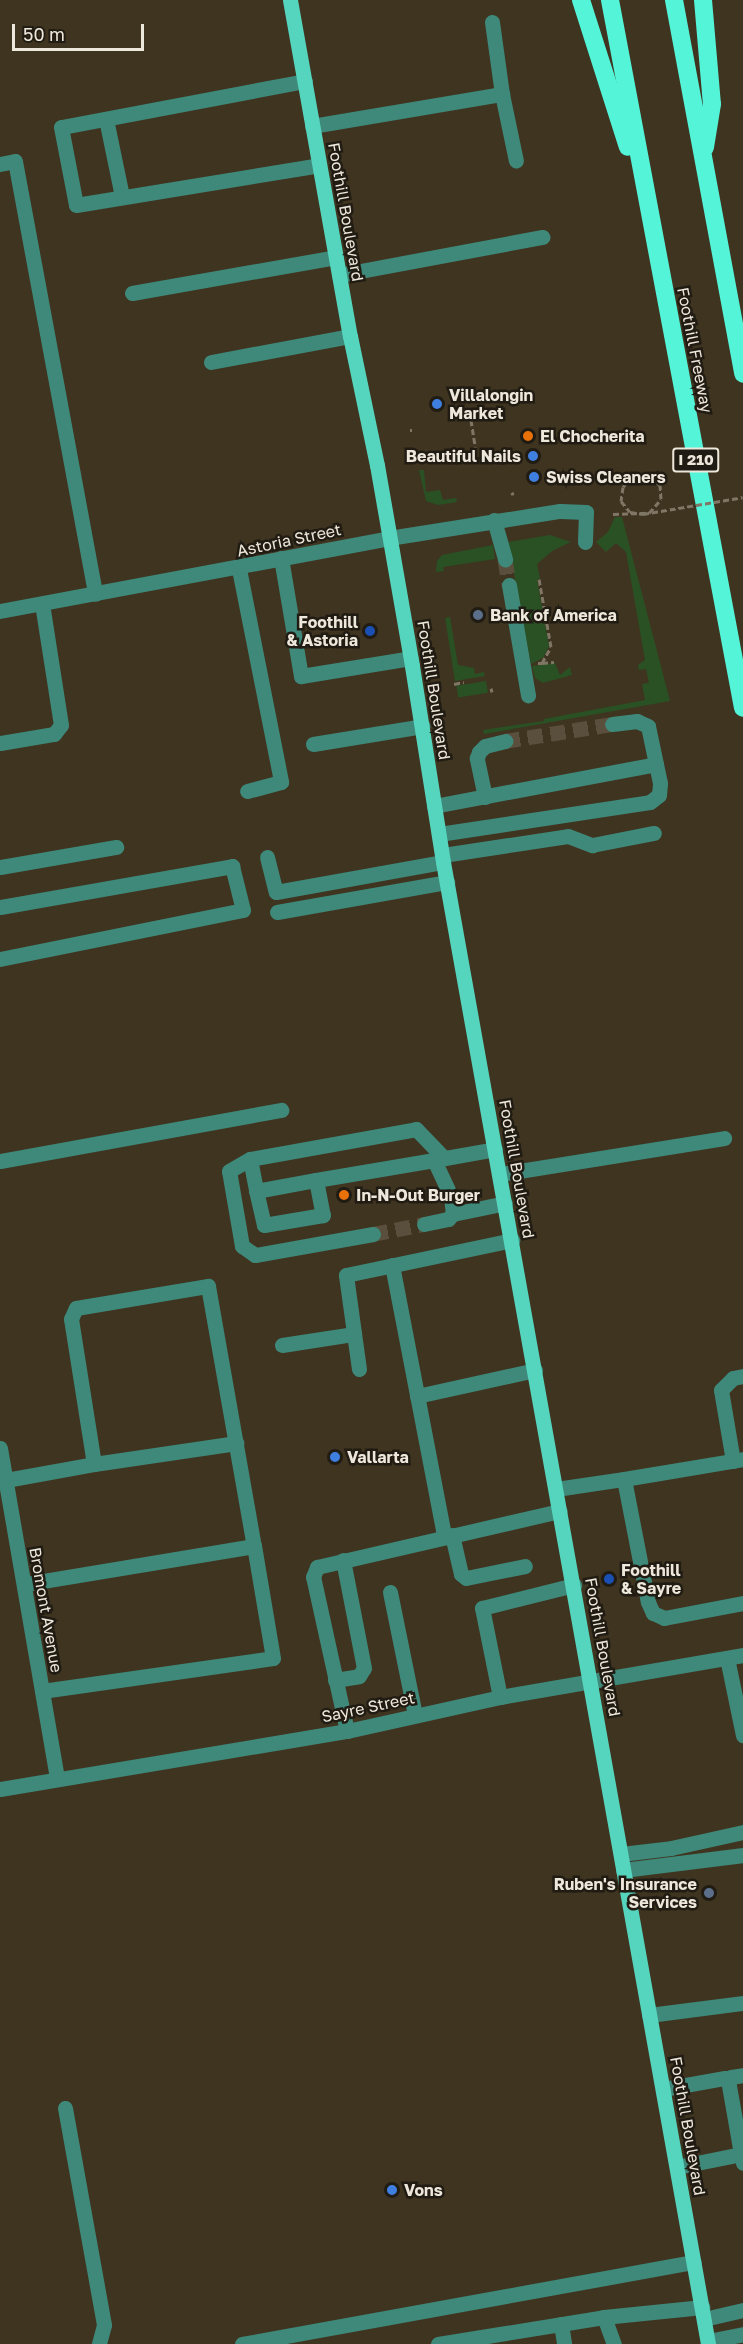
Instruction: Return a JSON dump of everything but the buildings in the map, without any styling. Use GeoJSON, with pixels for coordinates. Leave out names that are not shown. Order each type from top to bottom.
{"type":"FeatureCollection","features":[{"type":"Feature","properties":{"kind":"highway"},"geometry":{"type":"LineString","coordinates":[[580,0],[649,211]]}},
{"type":"Feature","properties":{"kind":"highway","name":"Foothill Freeway"},"geometry":{"type":"LineString","coordinates":[[610,0],[743,708]]}},
{"type":"Feature","properties":{"kind":"highway"},"geometry":{"type":"LineString","coordinates":[[674,0],[743,374]]}},
{"type":"Feature","properties":{"kind":"highway"},"geometry":{"type":"LineString","coordinates":[[702,160],[712,104],[703,0]]}},
{"type":"Feature","properties":{"kind":"main road","name":"Foothill Boulevard"},"geometry":{"type":"LineString","coordinates":[[291,0],[350,336],[411,658],[447,882],[708,2342]]}},
{"type":"Feature","properties":{"kind":"street"},"geometry":{"type":"LineString","coordinates":[[492,22],[502,94],[516,161]]}},
{"type":"Feature","properties":{"kind":"street"},"geometry":{"type":"LineString","coordinates":[[305,81],[61,128],[76,205],[319,165]]}},
{"type":"Feature","properties":{"kind":"street"},"geometry":{"type":"LineString","coordinates":[[312,126],[502,94]]}},
{"type":"Feature","properties":{"kind":"street"},"geometry":{"type":"LineString","coordinates":[[106,119],[122,196]]}},
{"type":"Feature","properties":{"kind":"street"},"geometry":{"type":"LineString","coordinates":[[0,164],[15,161],[95,594]]}},
{"type":"Feature","properties":{"kind":"street"},"geometry":{"type":"LineString","coordinates":[[339,275],[542,237]]}},
{"type":"Feature","properties":{"kind":"street"},"geometry":{"type":"LineString","coordinates":[[132,293],[336,257]]}},
{"type":"Feature","properties":{"kind":"street"},"geometry":{"type":"LineString","coordinates":[[211,362],[350,336]]}},
{"type":"Feature","properties":{"kind":"street","name":"Astoria Street"},"geometry":{"type":"LineString","coordinates":[[0,611],[239,568],[389,538],[560,511],[586,512],[585,543]]}},
{"type":"Feature","properties":{"kind":"street"},"geometry":{"type":"LineString","coordinates":[[494,520],[505,559]]}},
{"type":"Feature","properties":{"kind":"street"},"geometry":{"type":"LineString","coordinates":[[281,558],[301,676],[411,658]]}},
{"type":"Feature","properties":{"kind":"street"},"geometry":{"type":"LineString","coordinates":[[239,568],[281,782],[246,791]]}},
{"type":"Feature","properties":{"kind":"street"},"geometry":{"type":"LineString","coordinates":[[509,585],[528,695]]}},
{"type":"Feature","properties":{"kind":"street"},"geometry":{"type":"LineString","coordinates":[[0,743],[54,734],[61,725],[42,604]]}},
{"type":"Feature","properties":{"kind":"street"},"geometry":{"type":"LineString","coordinates":[[439,834],[650,802],[658,795],[660,783],[648,726],[644,722],[612,724]]}},
{"type":"Feature","properties":{"kind":"street"},"geometry":{"type":"LineString","coordinates":[[313,744],[423,726]]}},
{"type":"Feature","properties":{"kind":"street"},"geometry":{"type":"LineString","coordinates":[[485,797],[477,758],[479,752],[485,746],[505,741]]}},
{"type":"Feature","properties":{"kind":"street"},"geometry":{"type":"LineString","coordinates":[[434,806],[656,764]]}},
{"type":"Feature","properties":{"kind":"street"},"geometry":{"type":"LineString","coordinates":[[267,857],[276,892],[443,858],[568,836],[592,845],[654,833]]}},
{"type":"Feature","properties":{"kind":"street"},"geometry":{"type":"LineString","coordinates":[[0,867],[116,847]]}},
{"type":"Feature","properties":{"kind":"street"},"geometry":{"type":"LineString","coordinates":[[0,907],[232,866],[243,910],[0,958]]}},
{"type":"Feature","properties":{"kind":"street"},"geometry":{"type":"LineString","coordinates":[[277,912],[447,882]]}},
{"type":"Feature","properties":{"kind":"street"},"geometry":{"type":"LineString","coordinates":[[0,1161],[281,1110]]}},
{"type":"Feature","properties":{"kind":"street"},"geometry":{"type":"LineString","coordinates":[[373,1233],[255,1255],[242,1246],[230,1171],[250,1159],[416,1129],[439,1159],[451,1196],[453,1214]]}},
{"type":"Feature","properties":{"kind":"street"},"geometry":{"type":"LineString","coordinates":[[500,1174],[724,1138]]}},
{"type":"Feature","properties":{"kind":"street"},"geometry":{"type":"LineString","coordinates":[[256,1191],[495,1149]]}},
{"type":"Feature","properties":{"kind":"street"},"geometry":{"type":"LineString","coordinates":[[250,1159],[264,1225],[323,1215],[316,1180]]}},
{"type":"Feature","properties":{"kind":"street"},"geometry":{"type":"LineString","coordinates":[[424,1224],[448,1219],[453,1214],[505,1203]]}},
{"type":"Feature","properties":{"kind":"street"},"geometry":{"type":"LineString","coordinates":[[359,1369],[346,1275],[512,1240]]}},
{"type":"Feature","properties":{"kind":"street"},"geometry":{"type":"LineString","coordinates":[[392,1265],[417,1396],[448,1535],[460,1574],[466,1578],[525,1566]]}},
{"type":"Feature","properties":{"kind":"street"},"geometry":{"type":"LineString","coordinates":[[42,1691],[273,1658],[208,1287],[76,1308],[72,1319],[94,1464]]}},
{"type":"Feature","properties":{"kind":"street"},"geometry":{"type":"LineString","coordinates":[[282,1345],[354,1334]]}},
{"type":"Feature","properties":{"kind":"street"},"geometry":{"type":"LineString","coordinates":[[417,1396],[535,1370]]}},
{"type":"Feature","properties":{"kind":"street"},"geometry":{"type":"LineString","coordinates":[[556,1489],[738,1460],[721,1390],[733,1378],[743,1376]]}},
{"type":"Feature","properties":{"kind":"street"},"geometry":{"type":"LineString","coordinates":[[6,1480],[94,1464],[236,1443]]}},
{"type":"Feature","properties":{"kind":"street","name":"Bromont Avenue"},"geometry":{"type":"LineString","coordinates":[[0,1448],[6,1480],[5,1511],[24,1584],[57,1778]]}},
{"type":"Feature","properties":{"kind":"street"},"geometry":{"type":"LineString","coordinates":[[624,1479],[648,1602],[653,1612],[664,1618],[743,1603]]}},
{"type":"Feature","properties":{"kind":"street"},"geometry":{"type":"LineString","coordinates":[[347,1731],[313,1577],[317,1567],[560,1511]]}},
{"type":"Feature","properties":{"kind":"street"},"geometry":{"type":"LineString","coordinates":[[24,1584],[254,1546]]}},
{"type":"Feature","properties":{"kind":"street"},"geometry":{"type":"LineString","coordinates":[[335,1680],[359,1676],[364,1668],[343,1560]]}},
{"type":"Feature","properties":{"kind":"street"},"geometry":{"type":"LineString","coordinates":[[500,1697],[482,1608],[574,1585]]}},
{"type":"Feature","properties":{"kind":"street"},"geometry":{"type":"LineString","coordinates":[[390,1592],[415,1715]]}},
{"type":"Feature","properties":{"kind":"street"},"geometry":{"type":"LineString","coordinates":[[735,1656],[743,1735]]}},
{"type":"Feature","properties":{"kind":"street","name":"Sayre Street"},"geometry":{"type":"LineString","coordinates":[[0,1789],[347,1731],[500,1697],[735,1656]]}},
{"type":"Feature","properties":{"kind":"street"},"geometry":{"type":"LineString","coordinates":[[621,1854],[671,1848],[743,1832]]}},
{"type":"Feature","properties":{"kind":"street"},"geometry":{"type":"LineString","coordinates":[[623,1870],[743,1855]]}},
{"type":"Feature","properties":{"kind":"street"},"geometry":{"type":"LineString","coordinates":[[649,2015],[743,2003]]}},
{"type":"Feature","properties":{"kind":"street"},"geometry":{"type":"LineString","coordinates":[[663,2089],[736,2078],[742,2158],[677,2167]]}},
{"type":"Feature","properties":{"kind":"street"},"geometry":{"type":"LineString","coordinates":[[65,2108],[104,2325],[99,2344]]}},
{"type":"Feature","properties":{"kind":"street"},"geometry":{"type":"LineString","coordinates":[[242,2344],[694,2262]]}},
{"type":"Feature","properties":{"kind":"street"},"geometry":{"type":"LineString","coordinates":[[438,2344],[604,2317],[743,2310]]}},
{"type":"Feature","properties":{"kind":"street"},"geometry":{"type":"LineString","coordinates":[[604,2317],[614,2344]]}},
{"type":"Feature","properties":{"kind":"street"},"geometry":{"type":"LineString","coordinates":[[561,2324],[564,2344]]}},
{"type":"Feature","properties":{"kind":"street"},"geometry":{"type":"LineString","coordinates":[[708,2342],[743,2334]]}},
{"type":"Feature","properties":{"kind":"path"},"geometry":{"type":"LineString","coordinates":[[471,420],[476,450]]}},
{"type":"Feature","properties":{"kind":"path"},"geometry":{"type":"LineString","coordinates":[[613,514],[649,513],[661,499],[660,485],[646,475],[632,476],[622,487],[621,501],[630,512],[643,514],[743,497]]}},
{"type":"Feature","properties":{"kind":"path"},"geometry":{"type":"LineString","coordinates":[[538,579],[551,647],[542,663]]}},
{"type":"Feature","properties":{"kind":"path"},"geometry":{"type":"LineString","coordinates":[[532,665],[554,662]]}},
{"type":"Feature","properties":{"kind":"path"},"geometry":{"type":"LineString","coordinates":[[454,684],[464,682]]}},
{"type":"Feature","properties":{"kind":"green space"},"geometry":{"type":"Polygon","coordinates":[[[419,470],[424,470],[426,492],[440,490],[443,500],[456,498],[457,502],[438,505],[426,501],[419,470]]]}},
{"type":"Feature","properties":{"kind":"green space"},"geometry":{"type":"Polygon","coordinates":[[[615,517],[622,517],[670,701],[484,734],[483,730],[544,721],[544,719],[645,700],[642,684],[649,683],[646,669],[639,670],[638,665],[645,660],[626,552],[616,543],[606,552],[596,542],[608,532],[615,517]]]}},
{"type":"Feature","properties":{"kind":"green space"},"geometry":{"type":"Polygon","coordinates":[[[550,535],[571,542],[552,551],[537,564],[540,579],[537,580],[549,646],[543,658],[531,664],[508,542],[550,535]]]}},
{"type":"Feature","properties":{"kind":"green space"},"geometry":{"type":"Polygon","coordinates":[[[493,545],[495,559],[443,567],[444,571],[436,572],[437,561],[442,555],[493,545]]]}},
{"type":"Feature","properties":{"kind":"green space"},"geometry":{"type":"Polygon","coordinates":[[[450,617],[458,665],[474,668],[475,674],[484,672],[485,676],[455,681],[445,618],[450,617]]]}},
{"type":"Feature","properties":{"kind":"green space"},"geometry":{"type":"Polygon","coordinates":[[[555,663],[560,675],[570,667],[572,675],[543,683],[535,678],[532,666],[555,663]]]}},
{"type":"Feature","properties":{"kind":"green space"},"geometry":{"type":"Polygon","coordinates":[[[486,681],[488,693],[458,698],[456,686],[486,681]]]}},
{"type":"Feature","properties":{"kind":"tunnel"},"geometry":{"type":"LineString","coordinates":[[505,559],[509,585]]}},
{"type":"Feature","properties":{"kind":"tunnel"},"geometry":{"type":"LineString","coordinates":[[505,741],[612,724]]}},
{"type":"Feature","properties":{"kind":"tunnel"},"geometry":{"type":"LineString","coordinates":[[373,1234],[424,1224]]}},
{"type":"Feature","properties":{"kind":"place","name":"Villalongin Market"},"geometry":{"type":"Point","coordinates":[437,404]}},
{"type":"Feature","properties":{"kind":"place","name":"El Chocherita"},"geometry":{"type":"Point","coordinates":[528,436]}},
{"type":"Feature","properties":{"kind":"place","name":"Beautiful Nails"},"geometry":{"type":"Point","coordinates":[533,456]}},
{"type":"Feature","properties":{"kind":"place","name":"Swiss Cleaners"},"geometry":{"type":"Point","coordinates":[534,477]}},
{"type":"Feature","properties":{"kind":"place","name":"Bank of America"},"geometry":{"type":"Point","coordinates":[478,615]}},
{"type":"Feature","properties":{"kind":"place","name":"Foothill & Astoria"},"geometry":{"type":"Point","coordinates":[370,631]}},
{"type":"Feature","properties":{"kind":"place","name":"In-N-Out Burger"},"geometry":{"type":"Point","coordinates":[344,1195]}},
{"type":"Feature","properties":{"kind":"place","name":"Vallarta"},"geometry":{"type":"Point","coordinates":[335,1457]}},
{"type":"Feature","properties":{"kind":"place","name":"Foothill & Sayre"},"geometry":{"type":"Point","coordinates":[609,1579]}},
{"type":"Feature","properties":{"kind":"place","name":"Ruben's Insurance Services"},"geometry":{"type":"Point","coordinates":[709,1893]}},
{"type":"Feature","properties":{"kind":"place","name":"Vons"},"geometry":{"type":"Point","coordinates":[392,2190]}}]}
